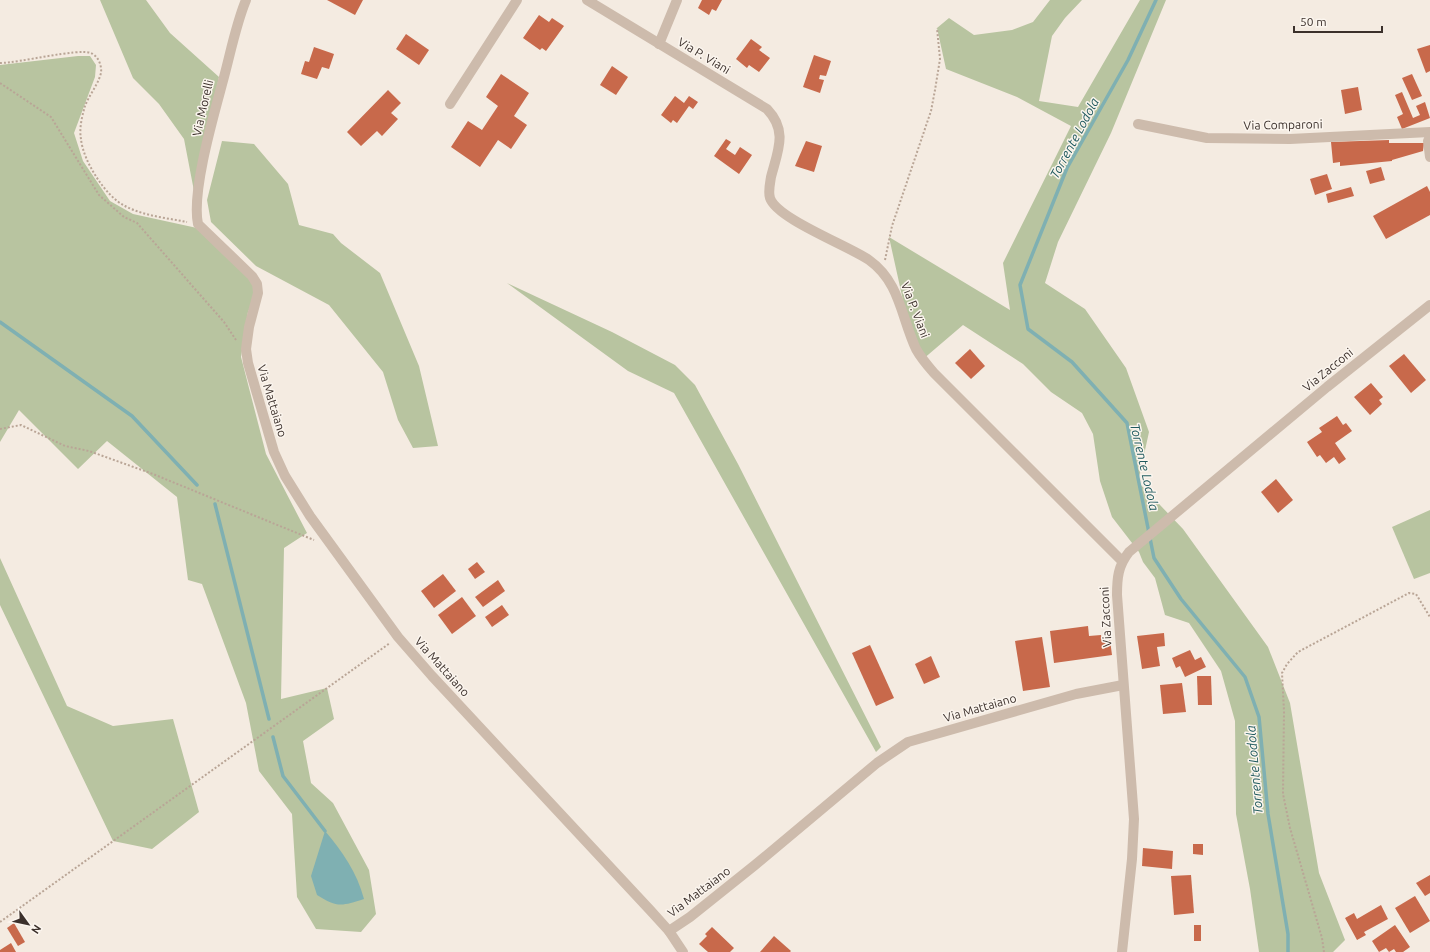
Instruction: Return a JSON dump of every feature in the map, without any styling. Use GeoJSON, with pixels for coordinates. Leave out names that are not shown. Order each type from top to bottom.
{"type":"FeatureCollection","features":[{"type":"Feature","properties":{"kind":"street","name":"Via Morelli"},"geometry":{"type":"LineString","coordinates":[[198,224],[196,214],[206,155],[233,43],[246,0]]}},
{"type":"Feature","properties":{"kind":"street"},"geometry":{"type":"LineString","coordinates":[[450,104],[517,0]]}},
{"type":"Feature","properties":{"kind":"street","name":"Via P. Viani"},"geometry":{"type":"LineString","coordinates":[[587,0],[767,109],[776,119],[780,136],[770,191],[770,197],[777,208],[792,218],[868,259],[883,271],[892,283],[916,347],[930,369],[1122,561]]}},
{"type":"Feature","properties":{"kind":"street","name":"Via P. Viani"},"geometry":{"type":"LineString","coordinates":[[659,44],[676,0]]}},
{"type":"Feature","properties":{"kind":"street","name":"Via Comparoni"},"geometry":{"type":"LineString","coordinates":[[1138,124],[1207,138],[1290,139],[1430,132]]}},
{"type":"Feature","properties":{"kind":"street"},"geometry":{"type":"LineString","coordinates":[[1430,136],[1428,141],[1430,157]]}},
{"type":"Feature","properties":{"kind":"street","name":"Via Mattaiano"},"geometry":{"type":"LineString","coordinates":[[198,224],[248,272],[257,284],[258,293],[246,349],[248,363],[274,452],[285,476],[332,547],[398,637],[432,676],[669,931],[690,917],[755,865],[876,763],[908,742],[1076,694],[1123,685]]}},
{"type":"Feature","properties":{"kind":"street","name":"Via Zacconi"},"geometry":{"type":"LineString","coordinates":[[1122,952],[1132,859],[1134,819],[1117,595],[1117,576],[1122,561],[1129,552],[1327,387],[1430,305]]}},
{"type":"Feature","properties":{"kind":"street"},"geometry":{"type":"LineString","coordinates":[[669,931],[683,952]]}},
{"type":"Feature","properties":{"kind":"path"},"geometry":{"type":"LineString","coordinates":[[883,271],[886,247],[892,226],[928,119],[936,90],[940,59],[937,28]]}},
{"type":"Feature","properties":{"kind":"path"},"geometry":{"type":"LineString","coordinates":[[0,62],[50,57],[80,51],[90,52],[97,57],[101,64],[100,73],[85,107],[81,139],[83,150],[98,179],[115,200],[135,211],[198,224]]}},
{"type":"Feature","properties":{"kind":"path"},"geometry":{"type":"LineString","coordinates":[[0,83],[51,117],[99,195],[124,217],[137,224],[224,322],[235,340],[246,349]]}},
{"type":"Feature","properties":{"kind":"path"},"geometry":{"type":"LineString","coordinates":[[0,429],[21,425],[65,446],[89,451],[153,474],[332,547]]}},
{"type":"Feature","properties":{"kind":"path"},"geometry":{"type":"LineString","coordinates":[[1324,952],[1322,938],[1290,828],[1283,794],[1284,711],[1282,673],[1287,664],[1298,652],[1409,593],[1416,594],[1430,617]]}},
{"type":"Feature","properties":{"kind":"path"},"geometry":{"type":"LineString","coordinates":[[0,922],[398,637]]}},
{"type":"Feature","properties":{"kind":"green space"},"geometry":{"type":"Polygon","coordinates":[[[100,0],[146,0],[170,33],[219,77],[194,191],[184,139],[159,104],[133,78],[100,0]]]}},
{"type":"Feature","properties":{"kind":"green space"},"geometry":{"type":"Polygon","coordinates":[[[1050,0],[1082,0],[1065,18],[1052,36],[1039,101],[1078,107],[1140,0],[1166,0],[1111,133],[1058,242],[1045,283],[1085,309],[1126,368],[1149,432],[1138,482],[1183,529],[1268,647],[1290,703],[1319,873],[1345,940],[1333,952],[1259,952],[1250,889],[1236,814],[1235,721],[1221,671],[1189,623],[1165,615],[1155,578],[1143,562],[1139,552],[1112,517],[1100,481],[1093,434],[1082,413],[1051,392],[1023,364],[963,325],[922,360],[910,332],[889,237],[1010,310],[1003,263],[1071,126],[1017,97],[946,69],[937,28],[949,18],[974,35],[1012,30],[1033,22],[1050,0]]]}},
{"type":"Feature","properties":{"kind":"green space"},"geometry":{"type":"Polygon","coordinates":[[[90,56],[96,65],[95,77],[74,133],[83,161],[110,201],[133,214],[197,228],[253,282],[254,298],[248,312],[241,357],[266,454],[307,533],[284,548],[281,699],[327,688],[334,719],[303,741],[311,783],[333,803],[369,870],[376,914],[361,932],[316,929],[297,897],[292,814],[259,771],[246,703],[202,584],[188,580],[177,497],[107,441],[78,469],[19,410],[0,442],[0,65],[90,56]]]}},
{"type":"Feature","properties":{"kind":"green space"},"geometry":{"type":"Polygon","coordinates":[[[222,141],[254,144],[288,184],[299,225],[333,234],[341,243],[380,273],[419,366],[438,446],[413,448],[398,420],[383,372],[329,305],[256,266],[211,222],[207,200],[222,141]]]}},
{"type":"Feature","properties":{"kind":"green space"},"geometry":{"type":"Polygon","coordinates":[[[507,283],[612,332],[675,365],[695,385],[738,464],[881,747],[876,752],[674,393],[628,371],[507,283]]]}},
{"type":"Feature","properties":{"kind":"green space"},"geometry":{"type":"Polygon","coordinates":[[[1430,510],[1430,573],[1414,579],[1392,527],[1430,510]]]}},
{"type":"Feature","properties":{"kind":"green space"},"geometry":{"type":"Polygon","coordinates":[[[0,558],[67,706],[113,726],[173,719],[199,812],[152,849],[113,841],[0,605],[0,558]]]}},
{"type":"Feature","properties":{"kind":"water"},"geometry":{"type":"Polygon","coordinates":[[[325,831],[348,862],[361,889],[364,899],[345,904],[335,904],[317,895],[311,876],[325,831]]]}},
{"type":"Feature","properties":{"kind":"building"},"geometry":{"type":"Polygon","coordinates":[[[327,0],[363,0],[355,15],[327,0]]]}},
{"type":"Feature","properties":{"kind":"building"},"geometry":{"type":"Polygon","coordinates":[[[702,0],[722,0],[716,11],[712,9],[709,15],[698,8],[702,0]]]}},
{"type":"Feature","properties":{"kind":"building"},"geometry":{"type":"Polygon","coordinates":[[[539,15],[549,22],[552,18],[564,26],[546,51],[542,48],[540,50],[523,38],[539,15]]]}},
{"type":"Feature","properties":{"kind":"building"},"geometry":{"type":"Polygon","coordinates":[[[406,34],[429,50],[419,65],[396,49],[406,34]]]}},
{"type":"Feature","properties":{"kind":"building"},"geometry":{"type":"Polygon","coordinates":[[[751,39],[762,47],[759,50],[770,58],[759,72],[749,65],[747,68],[736,59],[751,39]]]}},
{"type":"Feature","properties":{"kind":"building"},"geometry":{"type":"Polygon","coordinates":[[[1430,45],[1430,71],[1426,73],[1417,49],[1430,45]]]}},
{"type":"Feature","properties":{"kind":"building"},"geometry":{"type":"Polygon","coordinates":[[[314,47],[334,54],[329,69],[322,67],[317,79],[301,74],[305,61],[309,62],[314,47]]]}},
{"type":"Feature","properties":{"kind":"building"},"geometry":{"type":"Polygon","coordinates":[[[814,55],[831,61],[826,76],[820,75],[819,79],[824,80],[820,93],[803,87],[814,55]]]}},
{"type":"Feature","properties":{"kind":"building"},"geometry":{"type":"Polygon","coordinates":[[[612,66],[628,77],[616,95],[600,85],[612,66]]]}},
{"type":"Feature","properties":{"kind":"building"},"geometry":{"type":"Polygon","coordinates":[[[501,74],[529,93],[514,116],[527,125],[511,149],[498,140],[480,167],[451,147],[468,121],[482,130],[498,106],[486,97],[501,74]]]}},
{"type":"Feature","properties":{"kind":"building"},"geometry":{"type":"Polygon","coordinates":[[[1412,74],[1422,96],[1412,100],[1402,78],[1412,74]]]}},
{"type":"Feature","properties":{"kind":"building"},"geometry":{"type":"Polygon","coordinates":[[[1358,87],[1362,110],[1345,114],[1341,90],[1358,87]]]}},
{"type":"Feature","properties":{"kind":"building"},"geometry":{"type":"Polygon","coordinates":[[[388,90],[401,103],[391,113],[398,119],[382,136],[377,131],[361,146],[347,132],[388,90]]]}},
{"type":"Feature","properties":{"kind":"building"},"geometry":{"type":"Polygon","coordinates":[[[1402,92],[1413,118],[1420,115],[1416,106],[1425,102],[1430,118],[1402,129],[1397,117],[1403,114],[1395,95],[1402,92]]]}},
{"type":"Feature","properties":{"kind":"building"},"geometry":{"type":"Polygon","coordinates":[[[675,96],[684,103],[689,96],[698,102],[693,109],[689,106],[677,123],[673,120],[671,123],[661,115],[675,96]]]}},
{"type":"Feature","properties":{"kind":"building"},"geometry":{"type":"Polygon","coordinates":[[[726,139],[731,142],[726,149],[735,155],[740,147],[752,155],[739,174],[714,156],[726,139]]]}},
{"type":"Feature","properties":{"kind":"building"},"geometry":{"type":"Polygon","coordinates":[[[1389,140],[1389,143],[1424,143],[1423,151],[1392,161],[1340,166],[1340,162],[1333,163],[1331,142],[1389,140]]]}},
{"type":"Feature","properties":{"kind":"building"},"geometry":{"type":"Polygon","coordinates":[[[806,141],[822,146],[814,172],[795,166],[806,141]]]}},
{"type":"Feature","properties":{"kind":"building"},"geometry":{"type":"Polygon","coordinates":[[[1381,167],[1385,180],[1370,184],[1366,171],[1381,167]]]}},
{"type":"Feature","properties":{"kind":"building"},"geometry":{"type":"Polygon","coordinates":[[[1327,174],[1332,189],[1315,195],[1310,179],[1327,174]]]}},
{"type":"Feature","properties":{"kind":"building"},"geometry":{"type":"Polygon","coordinates":[[[1427,186],[1430,192],[1430,215],[1386,239],[1373,216],[1427,186]]]}},
{"type":"Feature","properties":{"kind":"building"},"geometry":{"type":"Polygon","coordinates":[[[1351,187],[1354,196],[1328,203],[1326,194],[1351,187]]]}},
{"type":"Feature","properties":{"kind":"building"},"geometry":{"type":"Polygon","coordinates":[[[970,349],[985,366],[971,379],[955,363],[970,349]]]}},
{"type":"Feature","properties":{"kind":"building"},"geometry":{"type":"Polygon","coordinates":[[[1404,354],[1426,380],[1411,393],[1389,366],[1404,354]]]}},
{"type":"Feature","properties":{"kind":"building"},"geometry":{"type":"Polygon","coordinates":[[[1371,383],[1383,397],[1379,400],[1382,404],[1370,415],[1354,397],[1371,383]]]}},
{"type":"Feature","properties":{"kind":"building"},"geometry":{"type":"Polygon","coordinates":[[[1337,416],[1343,425],[1346,423],[1352,431],[1335,443],[1346,459],[1339,464],[1334,457],[1326,463],[1320,455],[1317,457],[1307,442],[1322,432],[1319,428],[1337,416]]]}},
{"type":"Feature","properties":{"kind":"building"},"geometry":{"type":"Polygon","coordinates":[[[1276,479],[1293,500],[1278,513],[1261,492],[1276,479]]]}},
{"type":"Feature","properties":{"kind":"building"},"geometry":{"type":"Polygon","coordinates":[[[477,562],[485,572],[475,579],[468,569],[477,562]]]}},
{"type":"Feature","properties":{"kind":"building"},"geometry":{"type":"Polygon","coordinates":[[[443,574],[456,591],[434,608],[421,591],[443,574]]]}},
{"type":"Feature","properties":{"kind":"building"},"geometry":{"type":"Polygon","coordinates":[[[498,580],[505,591],[483,607],[475,597],[498,580]]]}},
{"type":"Feature","properties":{"kind":"building"},"geometry":{"type":"Polygon","coordinates":[[[462,597],[476,616],[452,634],[438,615],[462,597]]]}},
{"type":"Feature","properties":{"kind":"building"},"geometry":{"type":"Polygon","coordinates":[[[502,605],[509,615],[492,627],[485,617],[502,605]]]}},
{"type":"Feature","properties":{"kind":"building"},"geometry":{"type":"Polygon","coordinates":[[[1088,626],[1089,636],[1101,635],[1102,641],[1110,640],[1112,655],[1054,663],[1050,631],[1088,626]]]}},
{"type":"Feature","properties":{"kind":"building"},"geometry":{"type":"Polygon","coordinates":[[[1164,633],[1165,646],[1157,647],[1160,666],[1142,669],[1137,636],[1164,633]]]}},
{"type":"Feature","properties":{"kind":"building"},"geometry":{"type":"Polygon","coordinates":[[[1042,637],[1050,687],[1023,691],[1015,641],[1042,637]]]}},
{"type":"Feature","properties":{"kind":"building"},"geometry":{"type":"Polygon","coordinates":[[[870,645],[894,698],[876,706],[852,653],[870,645]]]}},
{"type":"Feature","properties":{"kind":"building"},"geometry":{"type":"Polygon","coordinates":[[[1190,650],[1195,660],[1201,657],[1206,667],[1185,677],[1180,666],[1176,668],[1172,658],[1190,650]]]}},
{"type":"Feature","properties":{"kind":"building"},"geometry":{"type":"Polygon","coordinates":[[[931,656],[940,677],[924,684],[915,664],[931,656]]]}},
{"type":"Feature","properties":{"kind":"building"},"geometry":{"type":"Polygon","coordinates":[[[1197,676],[1211,676],[1212,705],[1198,705],[1197,676]]]}},
{"type":"Feature","properties":{"kind":"building"},"geometry":{"type":"Polygon","coordinates":[[[1182,683],[1186,712],[1163,714],[1160,685],[1182,683]]]}},
{"type":"Feature","properties":{"kind":"building"},"geometry":{"type":"Polygon","coordinates":[[[1193,844],[1203,844],[1203,855],[1193,854],[1193,844]]]}},
{"type":"Feature","properties":{"kind":"building"},"geometry":{"type":"Polygon","coordinates":[[[1143,848],[1173,851],[1172,869],[1142,866],[1143,848]]]}},
{"type":"Feature","properties":{"kind":"building"},"geometry":{"type":"Polygon","coordinates":[[[1191,875],[1194,913],[1174,915],[1171,876],[1191,875]]]}},
{"type":"Feature","properties":{"kind":"building"},"geometry":{"type":"Polygon","coordinates":[[[1430,875],[1430,893],[1425,896],[1416,883],[1430,875]]]}},
{"type":"Feature","properties":{"kind":"building"},"geometry":{"type":"Polygon","coordinates":[[[1415,896],[1430,921],[1410,933],[1395,908],[1415,896]]]}},
{"type":"Feature","properties":{"kind":"building"},"geometry":{"type":"Polygon","coordinates":[[[1381,905],[1388,919],[1364,932],[1366,935],[1357,940],[1345,918],[1354,913],[1357,919],[1381,905]]]}},
{"type":"Feature","properties":{"kind":"building"},"geometry":{"type":"Polygon","coordinates":[[[14,923],[25,942],[18,946],[7,928],[14,923]]]}},
{"type":"Feature","properties":{"kind":"building"},"geometry":{"type":"Polygon","coordinates":[[[1194,925],[1201,925],[1201,941],[1194,941],[1194,925]]]}},
{"type":"Feature","properties":{"kind":"building"},"geometry":{"type":"Polygon","coordinates":[[[1395,925],[1410,947],[1403,952],[1396,952],[1394,949],[1389,952],[1386,948],[1379,952],[1372,941],[1395,925]]]}},
{"type":"Feature","properties":{"kind":"building"},"geometry":{"type":"Polygon","coordinates":[[[712,927],[734,948],[730,952],[708,952],[699,944],[707,936],[705,934],[712,927]]]}},
{"type":"Feature","properties":{"kind":"building"},"geometry":{"type":"Polygon","coordinates":[[[774,936],[791,951],[760,952],[774,936]]]}},
{"type":"Feature","properties":{"kind":"building"},"geometry":{"type":"Polygon","coordinates":[[[11,943],[16,952],[0,952],[0,950],[11,943]]]}},
{"type":"Feature","properties":{"kind":"waterway","name":"Torrente Lodola"},"geometry":{"type":"LineString","coordinates":[[1156,0],[1128,60],[1067,168],[1020,285],[1028,329],[1072,362],[1127,423],[1154,558],[1181,599],[1245,677],[1259,717],[1268,814],[1288,934],[1288,952]]}},
{"type":"Feature","properties":{"kind":"waterway"},"geometry":{"type":"LineString","coordinates":[[0,322],[132,416],[197,485]]}},
{"type":"Feature","properties":{"kind":"waterway"},"geometry":{"type":"LineString","coordinates":[[215,504],[269,719]]}},
{"type":"Feature","properties":{"kind":"waterway"},"geometry":{"type":"LineString","coordinates":[[273,737],[283,776],[325,831]]}}]}
